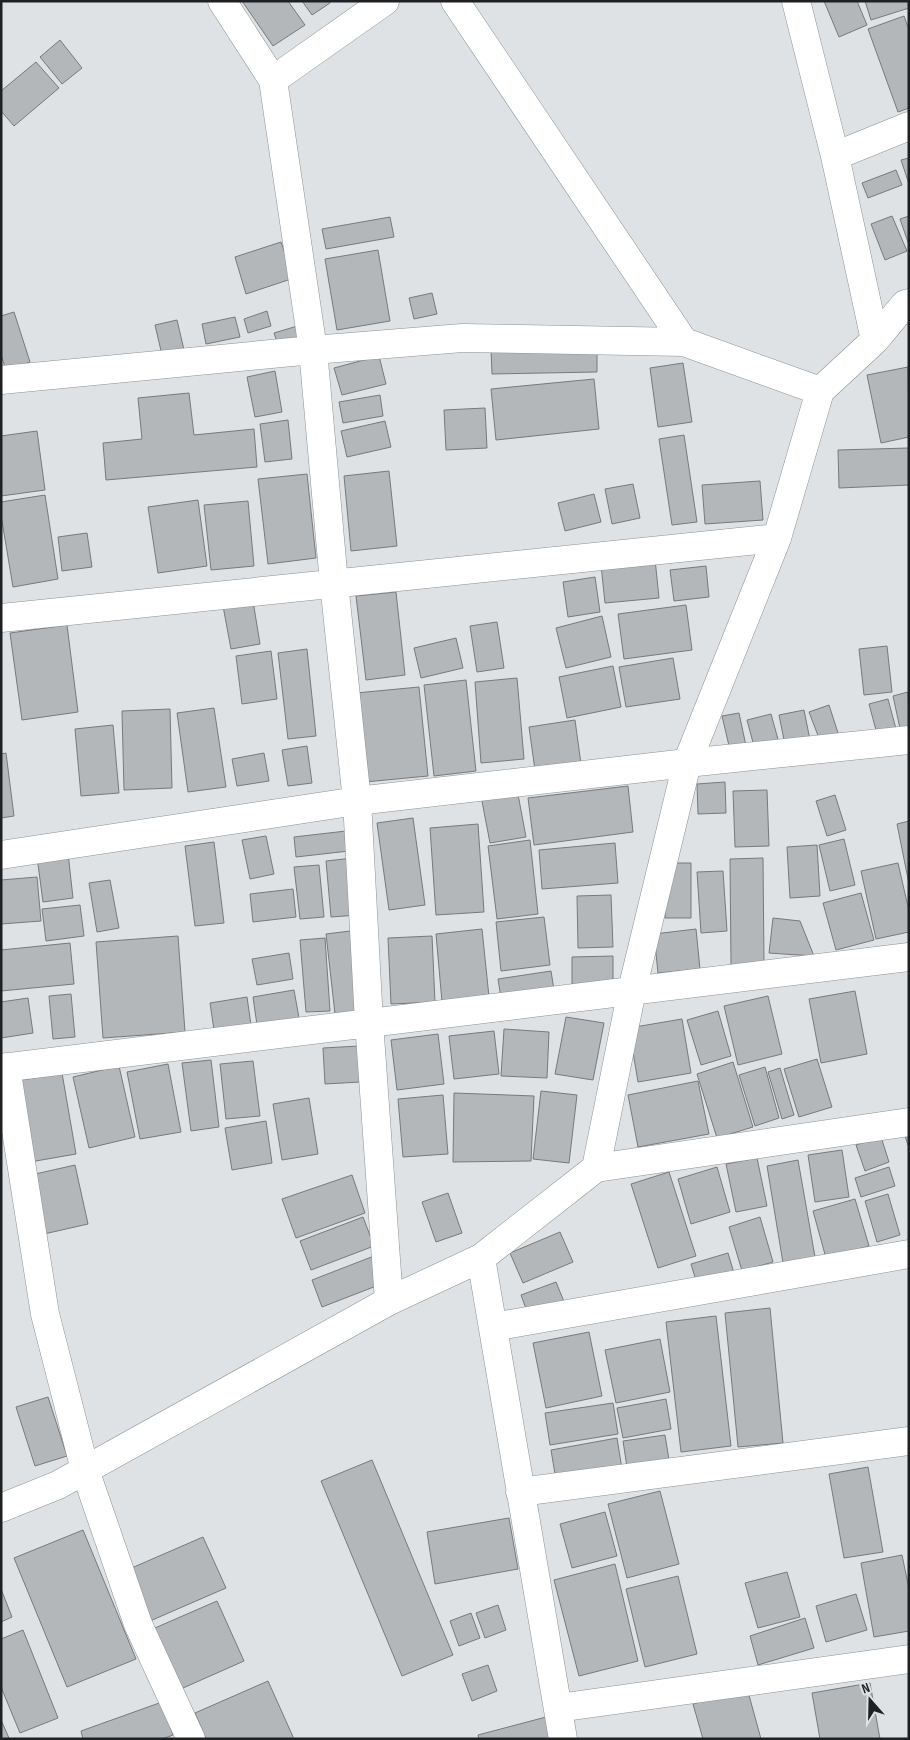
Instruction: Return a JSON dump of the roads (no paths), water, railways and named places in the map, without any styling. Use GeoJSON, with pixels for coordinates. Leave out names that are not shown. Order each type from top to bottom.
{"type":"FeatureCollection","features":[{"type":"Feature","properties":{"kind":"street"},"geometry":{"type":"LineString","coordinates":[[222,1],[273,80],[313,350],[334,583],[358,801],[369,1022],[389,1300]]}},
{"type":"Feature","properties":{"kind":"street"},"geometry":{"type":"LineString","coordinates":[[273,80],[385,1]]}},
{"type":"Feature","properties":{"kind":"street"},"geometry":{"type":"LineString","coordinates":[[455,1],[684,342]]}},
{"type":"Feature","properties":{"kind":"street"},"geometry":{"type":"LineString","coordinates":[[796,1],[835,156],[874,340]]}},
{"type":"Feature","properties":{"kind":"street"},"geometry":{"type":"LineString","coordinates":[[835,156],[909,126]]}},
{"type":"Feature","properties":{"kind":"street"},"geometry":{"type":"LineString","coordinates":[[596,1168],[632,990],[687,763],[777,538],[820,392],[909,303]]}},
{"type":"Feature","properties":{"kind":"street"},"geometry":{"type":"LineString","coordinates":[[1,380],[313,350],[462,338],[684,342],[820,392]]}},
{"type":"Feature","properties":{"kind":"street"},"geometry":{"type":"LineString","coordinates":[[1,618],[777,538]]}},
{"type":"Feature","properties":{"kind":"street"},"geometry":{"type":"LineString","coordinates":[[1,855],[358,801],[687,763],[909,740]]}},
{"type":"Feature","properties":{"kind":"street"},"geometry":{"type":"LineString","coordinates":[[191,1739],[138,1624],[85,1470],[45,1314],[4,1068],[909,957]]}},
{"type":"Feature","properties":{"kind":"street"},"geometry":{"type":"LineString","coordinates":[[1,1508],[58,1485],[389,1300],[481,1258],[596,1168],[909,1122]]}},
{"type":"Feature","properties":{"kind":"street"},"geometry":{"type":"LineString","coordinates":[[493,1327],[909,1254]]}},
{"type":"Feature","properties":{"kind":"street"},"geometry":{"type":"LineString","coordinates":[[481,1258],[563,1739]]}},
{"type":"Feature","properties":{"kind":"street"},"geometry":{"type":"LineString","coordinates":[[520,1492],[909,1441]]}},
{"type":"Feature","properties":{"kind":"street"},"geometry":{"type":"LineString","coordinates":[[558,1708],[909,1659]]}}]}
